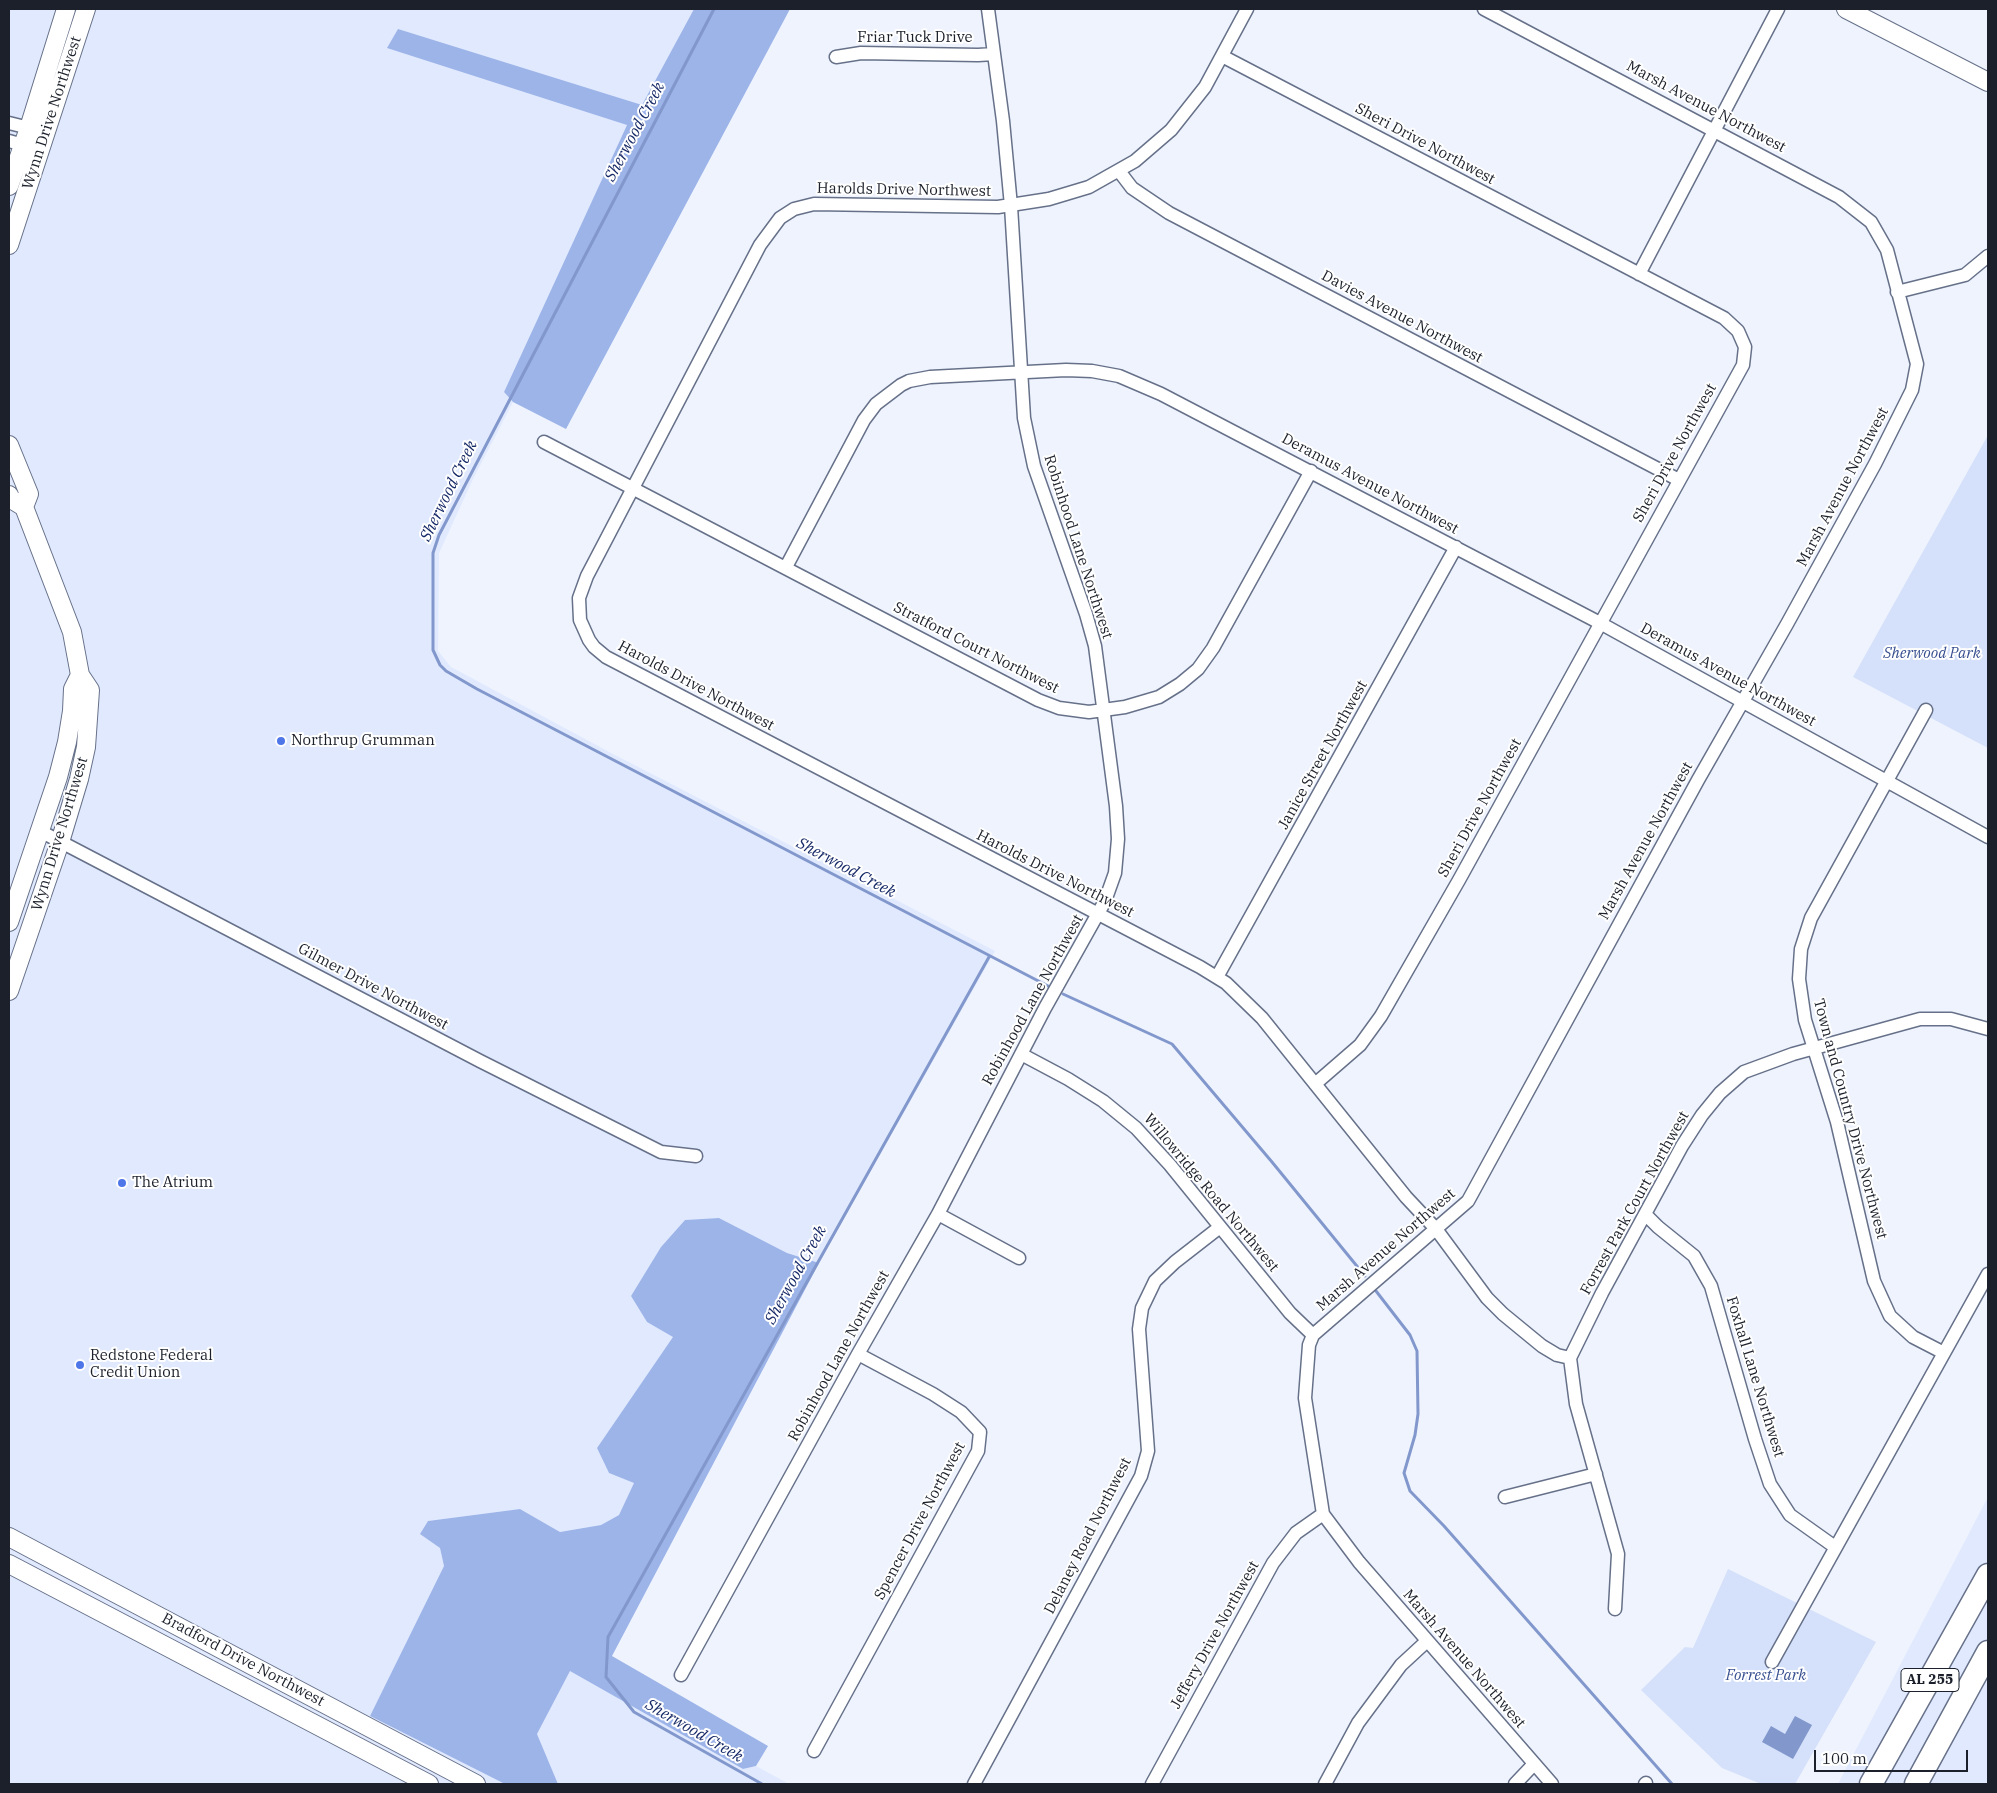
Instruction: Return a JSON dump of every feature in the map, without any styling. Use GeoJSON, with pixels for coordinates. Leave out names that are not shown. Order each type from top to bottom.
{"type":"FeatureCollection","features":[{"type":"Feature","properties":{"kind":"highway","name":"AL 255"},"geometry":{"type":"LineString","coordinates":[[1871,1784],[1988,1575]]}},
{"type":"Feature","properties":{"kind":"highway","name":"AL 255"},"geometry":{"type":"LineString","coordinates":[[1916,1784],[1988,1652]]}},
{"type":"Feature","properties":{"kind":"street","name":"Wynn Drive Northwest"},"geometry":{"type":"LineString","coordinates":[[9,245],[66,9]]}},
{"type":"Feature","properties":{"kind":"street","name":"Wynn Drive Northwest"},"geometry":{"type":"LineString","coordinates":[[9,186],[16,143],[36,133],[86,9]]}},
{"type":"Feature","properties":{"kind":"street","name":"Robinhood Lane Northwest"},"geometry":{"type":"LineString","coordinates":[[681,1675],[858,1354],[938,1214],[1021,1054],[1098,915],[1113,883],[1117,862],[1116,806],[1099,668],[1090,627],[1030,451],[1024,418],[1011,206],[1003,120],[988,9]]}},
{"type":"Feature","properties":{"kind":"street","name":"Harolds Drive Northwest"},"geometry":{"type":"LineString","coordinates":[[1247,9],[1199,96],[1171,130],[1144,154],[1118,171],[1079,191],[1011,206],[985,208],[814,204],[803,205],[786,213],[775,224],[760,245],[587,576],[578,598],[578,612],[583,630],[599,652],[649,680],[1217,977],[1236,991],[1254,1008],[1406,1197],[1436,1229],[1487,1298],[1503,1314],[1550,1352],[1570,1358]]}},
{"type":"Feature","properties":{"kind":"street","name":"Marsh Avenue Northwest"},"geometry":{"type":"LineString","coordinates":[[1484,9],[1839,197],[1871,222],[1887,250],[1916,364],[1912,390],[1865,481],[1468,1201],[1313,1335],[1309,1345],[1305,1398],[1323,1514],[1359,1562],[1552,1784]]}},
{"type":"Feature","properties":{"kind":"street"},"geometry":{"type":"LineString","coordinates":[[1639,274],[1778,9]]}},
{"type":"Feature","properties":{"kind":"street"},"geometry":{"type":"LineString","coordinates":[[1846,9],[1988,82]]}},
{"type":"Feature","properties":{"kind":"street","name":"Friar Tuck Drive"},"geometry":{"type":"LineString","coordinates":[[836,57],[861,53],[994,54]]}},
{"type":"Feature","properties":{"kind":"street","name":"Sheri Drive Northwest"},"geometry":{"type":"LineString","coordinates":[[1222,56],[1724,318],[1738,331],[1745,347],[1743,365],[1454,889],[1381,1016],[1360,1045],[1315,1084]]}},
{"type":"Feature","properties":{"kind":"street"},"geometry":{"type":"LineString","coordinates":[[9,123],[36,133]]}},
{"type":"Feature","properties":{"kind":"street","name":"Davies Avenue Northwest"},"geometry":{"type":"LineString","coordinates":[[1118,171],[1132,188],[1169,213],[1679,480]]}},
{"type":"Feature","properties":{"kind":"street"},"geometry":{"type":"LineString","coordinates":[[1897,292],[1965,275],[1988,256]]}},
{"type":"Feature","properties":{"kind":"street","name":"Deramus Avenue Northwest"},"geometry":{"type":"LineString","coordinates":[[786,567],[861,425],[884,396],[900,385],[919,379],[1020,373],[1080,370],[1106,373],[1130,379],[1161,394],[1456,547],[1600,623],[1988,837]]}},
{"type":"Feature","properties":{"kind":"street","name":"Stratford Court Northwest"},"geometry":{"type":"LineString","coordinates":[[544,442],[1048,704],[1071,710],[1104,711],[1136,705],[1159,697],[1180,684],[1198,669],[1213,648],[1311,471]]}},
{"type":"Feature","properties":{"kind":"street","name":"Wynn Drive Northwest"},"geometry":{"type":"LineString","coordinates":[[9,445],[29,494],[24,507],[72,632],[80,675],[90,690],[86,747],[79,779],[60,842],[9,991]]}},
{"type":"Feature","properties":{"kind":"street"},"geometry":{"type":"LineString","coordinates":[[9,495],[11,499],[24,507]]}},
{"type":"Feature","properties":{"kind":"street","name":"Janice Street Northwest"},"geometry":{"type":"LineString","coordinates":[[1217,977],[1456,547]]}},
{"type":"Feature","properties":{"kind":"street","name":"Wynn Drive Northwest"},"geometry":{"type":"LineString","coordinates":[[9,922],[40,831],[67,742],[72,711],[72,689],[80,675]]}},
{"type":"Feature","properties":{"kind":"street","name":"Town and Country Drive Northwest"},"geometry":{"type":"LineString","coordinates":[[1926,710],[1811,918],[1801,949],[1799,979],[1804,1020],[1837,1122],[1874,1281],[1890,1316],[1913,1337],[1944,1353]]}},
{"type":"Feature","properties":{"kind":"street","name":"Gilmer Drive Northwest"},"geometry":{"type":"LineString","coordinates":[[40,831],[471,1056],[661,1152],[696,1156]]}},
{"type":"Feature","properties":{"kind":"street","name":"Forrest Park Court Northwest"},"geometry":{"type":"LineString","coordinates":[[1570,1358],[1602,1293],[1682,1146],[1702,1115],[1720,1093],[1744,1072],[1814,1049],[1920,1019],[1951,1019],[1988,1029]]}},
{"type":"Feature","properties":{"kind":"street","name":"Willowridge Road Northwest"},"geometry":{"type":"LineString","coordinates":[[1021,1054],[1086,1089],[1127,1120],[1170,1165],[1290,1313],[1313,1335]]}},
{"type":"Feature","properties":{"kind":"street"},"geometry":{"type":"LineString","coordinates":[[938,1214],[1019,1258]]}},
{"type":"Feature","properties":{"kind":"street","name":"Foxhall Lane Northwest"},"geometry":{"type":"LineString","coordinates":[[1646,1215],[1694,1256],[1711,1286],[1755,1439],[1770,1484],[1790,1515],[1835,1547]]}},
{"type":"Feature","properties":{"kind":"street","name":"Delaney Road Northwest"},"geometry":{"type":"LineString","coordinates":[[974,1784],[1141,1476],[1148,1451],[1139,1329],[1142,1308],[1154,1281],[1220,1227]]}},
{"type":"Feature","properties":{"kind":"street"},"geometry":{"type":"LineString","coordinates":[[1772,1662],[1988,1274]]}},
{"type":"Feature","properties":{"kind":"street","name":"Spencer Drive Northwest"},"geometry":{"type":"LineString","coordinates":[[814,1751],[978,1451],[980,1432],[961,1412],[933,1394],[858,1354]]}},
{"type":"Feature","properties":{"kind":"street"},"geometry":{"type":"LineString","coordinates":[[1570,1358],[1576,1404],[1618,1554],[1615,1608]]}},
{"type":"Feature","properties":{"kind":"street"},"geometry":{"type":"LineString","coordinates":[[1505,1497],[1596,1474]]}},
{"type":"Feature","properties":{"kind":"street","name":"Jeffery Drive Northwest"},"geometry":{"type":"LineString","coordinates":[[1152,1784],[1273,1563],[1296,1533],[1323,1514]]}},
{"type":"Feature","properties":{"kind":"street","name":"Bradford Drive Northwest"},"geometry":{"type":"LineString","coordinates":[[9,1537],[476,1784]]}},
{"type":"Feature","properties":{"kind":"street","name":"Bradford Drive Northwest"},"geometry":{"type":"LineString","coordinates":[[9,1564],[429,1784]]}},
{"type":"Feature","properties":{"kind":"street"},"geometry":{"type":"LineString","coordinates":[[1325,1784],[1358,1724],[1401,1665],[1427,1641]]}},
{"type":"Feature","properties":{"kind":"street"},"geometry":{"type":"LineString","coordinates":[[1515,1784],[1534,1764]]}},
{"type":"Feature","properties":{"kind":"shaded area"},"geometry":{"type":"Polygon","coordinates":[[[9,9],[694,9],[642,105],[627,125],[504,392],[513,402],[473,479],[439,553],[438,651],[451,667],[613,754],[995,951],[819,1263],[787,1253],[719,1218],[685,1220],[661,1247],[631,1296],[647,1322],[674,1337],[597,1448],[609,1473],[635,1483],[619,1515],[601,1525],[560,1532],[520,1509],[428,1521],[421,1534],[440,1548],[444,1566],[370,1716],[505,1784],[9,1784],[9,9]]]}},
{"type":"Feature","properties":{"kind":"shaded area"},"geometry":{"type":"Polygon","coordinates":[[[694,9],[790,9],[566,429],[513,402],[504,392],[627,125],[387,48],[398,29],[642,105],[694,9]]]}},
{"type":"Feature","properties":{"kind":"shaded area"},"geometry":{"type":"Polygon","coordinates":[[[719,1218],[787,1253],[819,1263],[612,1656],[768,1746],[756,1766],[743,1769],[570,1671],[537,1734],[558,1784],[505,1784],[370,1716],[444,1566],[440,1548],[420,1534],[428,1521],[520,1509],[560,1532],[601,1525],[619,1515],[634,1483],[609,1473],[597,1448],[673,1337],[647,1322],[631,1296],[661,1247],[685,1220],[719,1218]]]}},
{"type":"Feature","properties":{"kind":"shaded area"},"geometry":{"type":"Polygon","coordinates":[[[1988,1497],[1988,1784],[1838,1784],[1988,1497]]]}},
{"type":"Feature","properties":{"kind":"shaded area"},"geometry":{"type":"Polygon","coordinates":[[[570,1670],[743,1769],[756,1766],[789,1784],[558,1784],[537,1734],[570,1670]]]}},
{"type":"Feature","properties":{"kind":"shaded area"},"geometry":{"type":"Polygon","coordinates":[[[1795,1716],[1812,1725],[1793,1759],[1762,1742],[1771,1726],[1785,1734],[1795,1716]]]}},
{"type":"Feature","properties":{"kind":"green space","name":"Sherwood Park"},"geometry":{"type":"Polygon","coordinates":[[[1988,435],[1988,748],[1853,677],[1988,435]]]}},
{"type":"Feature","properties":{"kind":"green space","name":"Forrest Park"},"geometry":{"type":"Polygon","coordinates":[[[1728,1569],[1876,1642],[1795,1784],[1761,1784],[1722,1768],[1641,1690],[1685,1647],[1693,1648],[1728,1569]]]}},
{"type":"Feature","properties":{"kind":"waterway","name":"Sherwood Creek"},"geometry":{"type":"LineString","coordinates":[[714,9],[439,535],[433,553],[433,650],[440,665],[446,671],[477,689],[1048,986]]}},
{"type":"Feature","properties":{"kind":"waterway","name":"Sherwood Creek"},"geometry":{"type":"LineString","coordinates":[[762,1784],[634,1712],[606,1677],[608,1637],[989,957]]}},
{"type":"Feature","properties":{"kind":"waterway"},"geometry":{"type":"LineString","coordinates":[[1063,994],[1172,1044],[1365,1276]]}},
{"type":"Feature","properties":{"kind":"waterway"},"geometry":{"type":"LineString","coordinates":[[1376,1291],[1410,1335],[1417,1351],[1418,1414],[1415,1435],[1404,1473],[1410,1491],[1444,1526],[1672,1784]]}},
{"type":"Feature","properties":{"kind":"place","name":"Northrup Grumman"},"geometry":{"type":"Point","coordinates":[281,741]}},
{"type":"Feature","properties":{"kind":"place","name":"The Atrium"},"geometry":{"type":"Point","coordinates":[122,1183]}},
{"type":"Feature","properties":{"kind":"place","name":"Redstone Federal Credit Union"},"geometry":{"type":"Point","coordinates":[80,1365]}}]}
